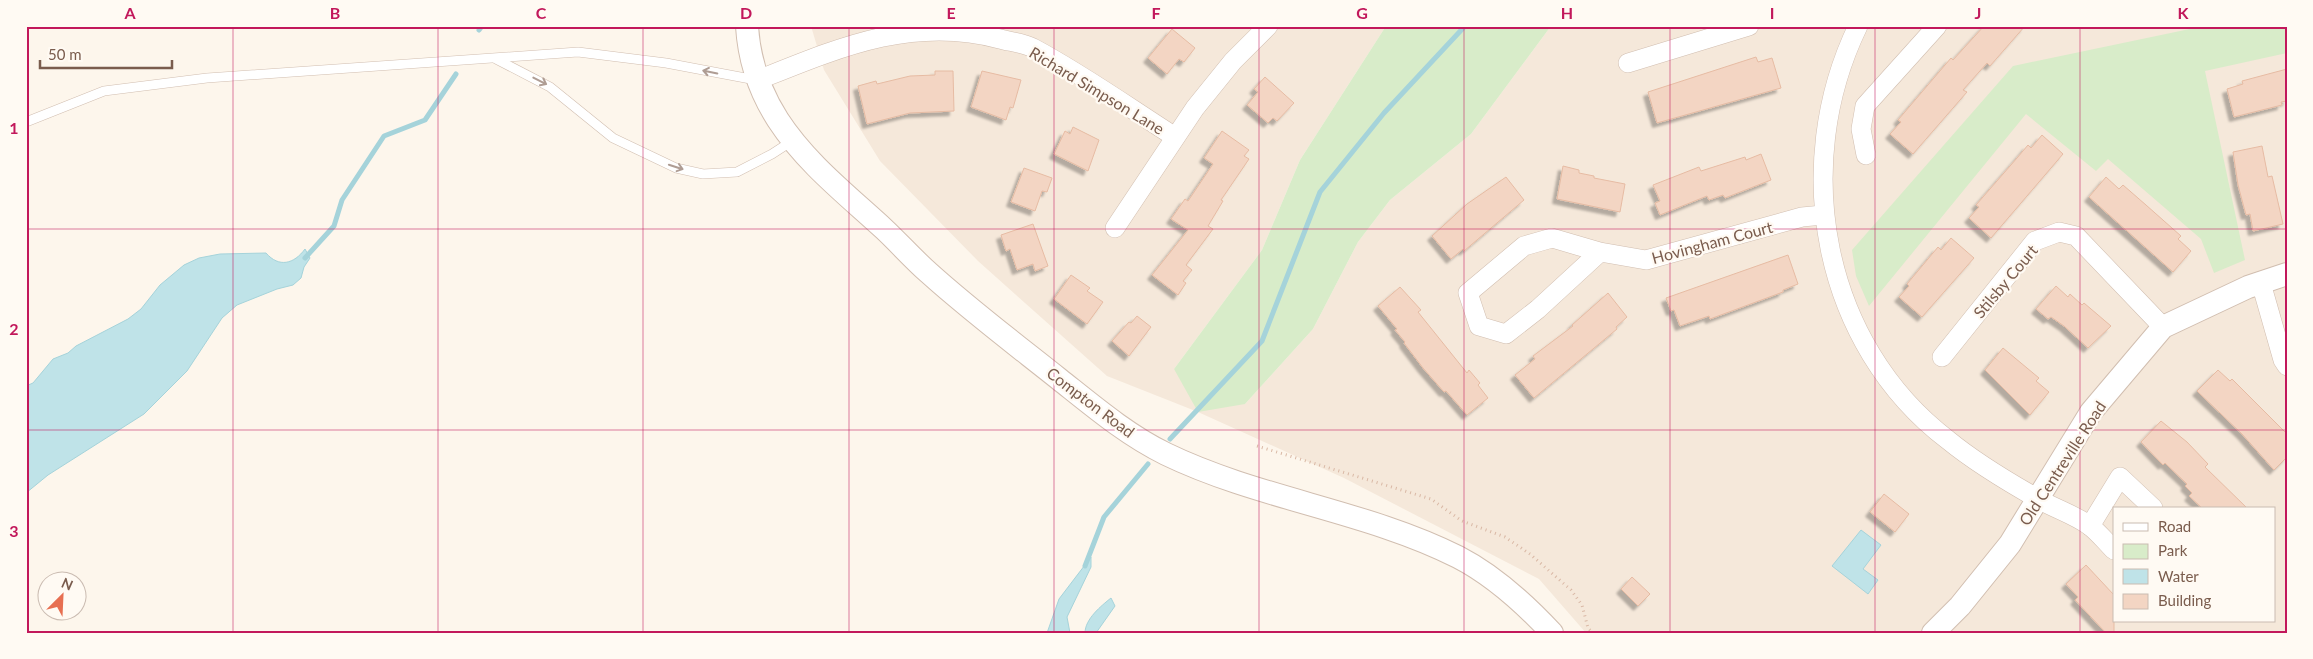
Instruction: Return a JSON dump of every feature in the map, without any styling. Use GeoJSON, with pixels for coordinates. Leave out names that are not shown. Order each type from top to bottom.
{"type":"FeatureCollection","features":[{"type":"Feature","properties":{"kind":"street","name":"Compton Road"},"geometry":{"type":"LineString","coordinates":[[747,26],[748,42],[758,80],[776,117],[792,141],[844,194],[884,228],[935,278],[1099,411],[1143,442],[1185,463],[1245,485],[1380,527],[1458,558],[1498,583],[1552,633]]}},
{"type":"Feature","properties":{"kind":"street"},"geometry":{"type":"LineString","coordinates":[[1115,228],[1175,137],[1233,61],[1268,26]]}},
{"type":"Feature","properties":{"kind":"street"},"geometry":{"type":"LineString","coordinates":[[1628,63],[1749,26]]}},
{"type":"Feature","properties":{"kind":"street"},"geometry":{"type":"LineString","coordinates":[[1858,26],[1841,65],[1829,108],[1823,171],[1823,215],[1830,249],[1843,294],[1862,337],[1887,377],[1916,411],[1946,439],[1994,473],[2090,526],[2113,549]]}},
{"type":"Feature","properties":{"kind":"street"},"geometry":{"type":"LineString","coordinates":[[1866,155],[1860,129],[1865,106],[1937,26]]}},
{"type":"Feature","properties":{"kind":"street","name":"Richard Simpson Lane"},"geometry":{"type":"LineString","coordinates":[[758,80],[819,55],[877,38],[924,30],[974,32],[1031,47],[1175,137]]}},
{"type":"Feature","properties":{"kind":"street","name":"Hovingham Court"},"geometry":{"type":"LineString","coordinates":[[1600,252],[1538,309],[1506,334],[1479,326],[1468,293],[1524,246],[1552,238],[1600,252],[1646,260],[1802,217],[1823,215]]}},
{"type":"Feature","properties":{"kind":"street","name":"Stilsby Court"},"geometry":{"type":"LineString","coordinates":[[1942,357],[2036,242],[2059,232],[2076,236],[2164,327]]}},
{"type":"Feature","properties":{"kind":"street","name":"Old Centreville Road"},"geometry":{"type":"LineString","coordinates":[[1934,633],[1990,570],[2039,499],[2091,412],[2164,327],[2216,301],[2287,274]]}},
{"type":"Feature","properties":{"kind":"street"},"geometry":{"type":"LineString","coordinates":[[2260,283],[2282,360],[2287,366]]}},
{"type":"Feature","properties":{"kind":"street"},"geometry":{"type":"LineString","coordinates":[[2090,526],[2120,477],[2152,507]]}},
{"type":"Feature","properties":{"kind":"lane"},"geometry":{"type":"LineString","coordinates":[[26,122],[104,91],[207,78],[578,52],[666,63],[758,80]]}},
{"type":"Feature","properties":{"kind":"lane"},"geometry":{"type":"LineString","coordinates":[[496,59],[550,87],[614,138],[676,168],[703,174],[737,172],[772,154],[792,141]]}},
{"type":"Feature","properties":{"kind":"path"},"geometry":{"type":"LineString","coordinates":[[1257,446],[1431,499],[1462,521],[1505,537],[1530,554],[1572,590],[1582,605],[1588,628],[1592,633]]}},
{"type":"Feature","properties":{"kind":"shaded area"},"geometry":{"type":"Polygon","coordinates":[[[811,26],[1386,26],[1300,160],[1262,250],[1174,369],[1245,404],[1313,329],[1358,242],[1390,200],[1471,134],[1551,26],[2287,26],[2287,632],[1586,633],[1539,579],[1344,478],[1198,412],[1107,376],[978,261],[880,161],[824,70],[811,26]]]}},
{"type":"Feature","properties":{"kind":"green space"},"geometry":{"type":"Polygon","coordinates":[[[1386,26],[1551,26],[1471,134],[1390,200],[1358,242],[1313,329],[1245,404],[1198,412],[1174,369],[1262,250],[1300,160],[1386,26]]]}},
{"type":"Feature","properties":{"kind":"green space"},"geometry":{"type":"Polygon","coordinates":[[[2204,26],[2287,26],[2287,53],[2205,71],[2245,260],[2214,273],[2201,239],[2108,159],[2096,171],[2026,114],[1869,306],[1856,276],[1852,250],[2013,66],[2204,26]]]}},
{"type":"Feature","properties":{"kind":"water"},"geometry":{"type":"Polygon","coordinates":[[[305,249],[310,258],[304,267],[301,278],[293,285],[277,289],[237,305],[222,318],[187,371],[144,414],[48,475],[26,493],[26,386],[33,383],[53,359],[68,353],[76,346],[128,319],[141,309],[160,285],[184,265],[199,258],[220,254],[266,253],[276,261],[286,262],[296,258],[305,249]]]}},
{"type":"Feature","properties":{"kind":"water"},"geometry":{"type":"Polygon","coordinates":[[[1861,530],[1881,545],[1863,569],[1878,580],[1868,594],[1832,566],[1861,530]]]}},
{"type":"Feature","properties":{"kind":"water"},"geometry":{"type":"Polygon","coordinates":[[[1091,557],[1091,567],[1067,617],[1070,633],[1047,633],[1059,599],[1091,557]]]}},
{"type":"Feature","properties":{"kind":"water"},"geometry":{"type":"Polygon","coordinates":[[[1111,598],[1115,606],[1096,633],[1085,633],[1091,618],[1111,598]]]}},
{"type":"Feature","properties":{"kind":"building"},"geometry":{"type":"Polygon","coordinates":[[[1984,26],[2025,26],[1990,66],[1987,63],[1963,90],[1967,92],[1913,154],[1890,134],[1901,122],[1898,120],[1951,58],[1953,60],[1984,26]]]}},
{"type":"Feature","properties":{"kind":"building"},"geometry":{"type":"Polygon","coordinates":[[[1172,29],[1195,48],[1184,62],[1179,59],[1167,74],[1148,58],[1172,29]]]}},
{"type":"Feature","properties":{"kind":"building"},"geometry":{"type":"Polygon","coordinates":[[[1756,57],[1758,62],[1772,58],[1781,88],[1657,123],[1648,92],[1756,57]]]}},
{"type":"Feature","properties":{"kind":"building"},"geometry":{"type":"Polygon","coordinates":[[[2287,69],[2287,101],[2281,102],[2282,105],[2234,117],[2227,89],[2243,84],[2242,81],[2287,69]]]}},
{"type":"Feature","properties":{"kind":"building"},"geometry":{"type":"Polygon","coordinates":[[[935,71],[953,71],[954,111],[910,113],[867,124],[858,86],[876,81],[877,84],[910,76],[935,75],[935,71]]]}},
{"type":"Feature","properties":{"kind":"building"},"geometry":{"type":"Polygon","coordinates":[[[982,71],[1021,80],[1013,108],[1010,107],[1006,120],[971,107],[982,71]]]}},
{"type":"Feature","properties":{"kind":"building"},"geometry":{"type":"Polygon","coordinates":[[[1265,77],[1294,103],[1277,121],[1273,118],[1268,123],[1247,105],[1258,92],[1254,89],[1265,77]]]}},
{"type":"Feature","properties":{"kind":"building"},"geometry":{"type":"Polygon","coordinates":[[[1073,127],[1099,140],[1088,171],[1054,154],[1065,131],[1070,134],[1073,127]]]}},
{"type":"Feature","properties":{"kind":"building"},"geometry":{"type":"Polygon","coordinates":[[[1222,131],[1249,150],[1244,156],[1249,159],[1221,200],[1223,201],[1208,226],[1213,229],[1186,265],[1192,270],[1183,281],[1186,283],[1178,295],[1152,275],[1188,230],[1171,219],[1185,199],[1188,201],[1213,164],[1204,158],[1222,131]]]}},
{"type":"Feature","properties":{"kind":"building"},"geometry":{"type":"Polygon","coordinates":[[[2042,135],[2063,154],[1991,238],[1969,218],[1979,207],[1976,205],[2028,145],[2031,148],[2042,135]]]}},
{"type":"Feature","properties":{"kind":"building"},"geometry":{"type":"Polygon","coordinates":[[[2262,146],[2268,177],[2272,176],[2283,224],[2253,231],[2250,214],[2246,215],[2238,185],[2233,152],[2262,146]]]}},
{"type":"Feature","properties":{"kind":"building"},"geometry":{"type":"Polygon","coordinates":[[[1761,154],[1771,180],[1725,198],[1723,195],[1709,200],[1707,196],[1660,215],[1655,203],[1660,201],[1653,185],[1699,167],[1701,171],[1745,157],[1746,160],[1761,154]]]}},
{"type":"Feature","properties":{"kind":"building"},"geometry":{"type":"Polygon","coordinates":[[[1563,166],[1579,170],[1579,173],[1594,176],[1594,178],[1625,184],[1620,212],[1557,199],[1563,166]]]}},
{"type":"Feature","properties":{"kind":"building"},"geometry":{"type":"Polygon","coordinates":[[[1024,168],[1052,178],[1047,192],[1042,191],[1035,211],[1011,202],[1024,168]]]}},
{"type":"Feature","properties":{"kind":"building"},"geometry":{"type":"Polygon","coordinates":[[[1506,177],[1524,200],[1464,251],[1463,249],[1451,259],[1432,236],[1467,204],[1506,177]]]}},
{"type":"Feature","properties":{"kind":"building"},"geometry":{"type":"Polygon","coordinates":[[[2106,177],[2119,189],[2123,185],[2181,236],[2178,239],[2191,251],[2173,272],[2089,197],[2106,177]]]}},
{"type":"Feature","properties":{"kind":"building"},"geometry":{"type":"Polygon","coordinates":[[[1033,224],[1048,266],[1035,271],[1033,264],[1017,270],[1010,249],[1006,251],[1001,235],[1033,224]]]}},
{"type":"Feature","properties":{"kind":"building"},"geometry":{"type":"Polygon","coordinates":[[[1951,238],[1974,258],[1922,317],[1899,297],[1909,286],[1907,284],[1938,247],[1941,250],[1951,238]]]}},
{"type":"Feature","properties":{"kind":"building"},"geometry":{"type":"Polygon","coordinates":[[[1788,255],[1798,284],[1783,290],[1783,292],[1710,319],[1709,316],[1680,326],[1674,310],[1671,311],[1666,298],[1788,255]]]}},
{"type":"Feature","properties":{"kind":"building"},"geometry":{"type":"Polygon","coordinates":[[[1071,275],[1090,288],[1087,291],[1103,302],[1087,324],[1054,299],[1071,275]]]}},
{"type":"Feature","properties":{"kind":"building"},"geometry":{"type":"Polygon","coordinates":[[[2056,286],[2068,297],[2070,294],[2082,305],[2084,303],[2111,326],[2088,348],[2064,326],[2051,317],[2048,319],[2036,309],[2056,286]]]}},
{"type":"Feature","properties":{"kind":"building"},"geometry":{"type":"Polygon","coordinates":[[[1400,287],[1421,310],[1418,312],[1467,373],[1469,370],[1480,383],[1478,385],[1488,398],[1467,415],[1423,368],[1395,330],[1397,329],[1378,306],[1400,287]]]}},
{"type":"Feature","properties":{"kind":"building"},"geometry":{"type":"Polygon","coordinates":[[[1608,293],[1627,317],[1616,327],[1617,329],[1534,398],[1515,375],[1535,359],[1533,356],[1573,326],[1608,293]]]}},
{"type":"Feature","properties":{"kind":"building"},"geometry":{"type":"Polygon","coordinates":[[[1137,316],[1151,327],[1129,356],[1112,341],[1137,316]]]}},
{"type":"Feature","properties":{"kind":"building"},"geometry":{"type":"Polygon","coordinates":[[[2003,348],[2039,378],[2036,381],[2049,392],[2030,415],[1985,370],[2003,348]]]}},
{"type":"Feature","properties":{"kind":"building"},"geometry":{"type":"Polygon","coordinates":[[[2218,370],[2230,381],[2232,379],[2287,434],[2287,457],[2274,470],[2242,434],[2197,391],[2218,370]]]}},
{"type":"Feature","properties":{"kind":"building"},"geometry":{"type":"Polygon","coordinates":[[[2161,421],[2187,442],[2208,464],[2205,467],[2246,507],[2201,507],[2189,496],[2192,493],[2185,486],[2187,484],[2165,463],[2163,465],[2141,442],[2161,421]]]}},
{"type":"Feature","properties":{"kind":"building"},"geometry":{"type":"Polygon","coordinates":[[[1884,494],[1909,514],[1895,532],[1870,512],[1884,494]]]}},
{"type":"Feature","properties":{"kind":"building"},"geometry":{"type":"Polygon","coordinates":[[[2086,565],[2113,594],[2114,633],[2106,633],[2075,600],[2078,597],[2066,584],[2086,565]]]}},
{"type":"Feature","properties":{"kind":"building"},"geometry":{"type":"Polygon","coordinates":[[[1632,577],[1650,594],[1638,606],[1621,589],[1632,577]]]}},
{"type":"Feature","properties":{"kind":"waterway"},"geometry":{"type":"LineString","coordinates":[[479,30],[482,26]]}},
{"type":"Feature","properties":{"kind":"waterway"},"geometry":{"type":"LineString","coordinates":[[1170,439],[1262,341],[1320,192],[1384,113],[1465,26]]}},
{"type":"Feature","properties":{"kind":"waterway"},"geometry":{"type":"LineString","coordinates":[[305,258],[334,226],[342,200],[384,136],[425,120],[456,74]]}},
{"type":"Feature","properties":{"kind":"waterway"},"geometry":{"type":"LineString","coordinates":[[1085,566],[1104,517],[1148,464]]}}]}
